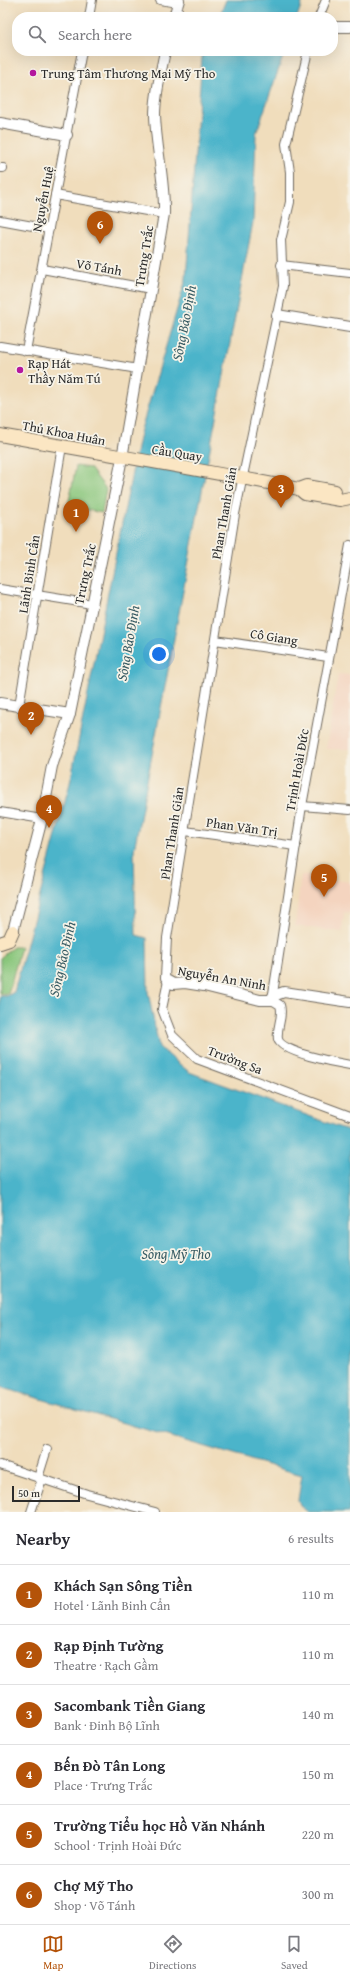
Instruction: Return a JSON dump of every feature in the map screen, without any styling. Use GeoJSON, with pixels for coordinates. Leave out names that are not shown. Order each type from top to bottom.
{"type":"FeatureCollection","features":[{"type":"Feature","properties":{"kind":"main road","name":"Thủ Khoa Huân"},"geometry":{"type":"LineString","coordinates":[[0,435],[126,459]]}},
{"type":"Feature","properties":{"kind":"main road","name":"Cầu Quay"},"geometry":{"type":"LineString","coordinates":[[126,459],[227,475],[299,489],[305,494],[340,500],[349,498]]}},
{"type":"Feature","properties":{"kind":"main road"},"geometry":{"type":"LineString","coordinates":[[0,943],[9,940],[13,931]]}},
{"type":"Feature","properties":{"kind":"street"},"geometry":{"type":"LineString","coordinates":[[90,12],[92,0]]}},
{"type":"Feature","properties":{"kind":"street"},"geometry":{"type":"LineString","coordinates":[[160,0],[178,2],[175,12]]}},
{"type":"Feature","properties":{"kind":"street"},"geometry":{"type":"LineString","coordinates":[[321,12],[326,0]]}},
{"type":"Feature","properties":{"kind":"street"},"geometry":{"type":"LineString","coordinates":[[338,27],[350,27]]}},
{"type":"Feature","properties":{"kind":"street","name":"Nguyễn Huệ"},"geometry":{"type":"LineString","coordinates":[[26,350],[81,56]]}},
{"type":"Feature","properties":{"kind":"street","name":"Trưng Trắc"},"geometry":{"type":"LineString","coordinates":[[13,931],[42,819],[52,766],[70,714],[92,604],[126,459],[138,369],[164,214],[165,191],[155,115],[164,56]]}},
{"type":"Feature","properties":{"kind":"street","name":"Phan Thanh Giản"},"geometry":{"type":"LineString","coordinates":[[168,981],[164,978],[167,938],[215,640],[242,478],[283,286],[284,274],[281,265],[281,240],[290,202],[290,172],[286,144],[307,56]]}},
{"type":"Feature","properties":{"kind":"street"},"geometry":{"type":"LineString","coordinates":[[0,124],[67,135]]}},
{"type":"Feature","properties":{"kind":"street"},"geometry":{"type":"LineString","coordinates":[[55,195],[164,214]]}},
{"type":"Feature","properties":{"kind":"street"},"geometry":{"type":"LineString","coordinates":[[0,220],[49,229]]}},
{"type":"Feature","properties":{"kind":"street"},"geometry":{"type":"LineString","coordinates":[[281,265],[350,273]]}},
{"type":"Feature","properties":{"kind":"street","name":"Võ Tánh"},"geometry":{"type":"LineString","coordinates":[[42,269],[151,289]]}},
{"type":"Feature","properties":{"kind":"street"},"geometry":{"type":"LineString","coordinates":[[277,315],[350,327]]}},
{"type":"Feature","properties":{"kind":"street"},"geometry":{"type":"LineString","coordinates":[[0,346],[138,369]]}},
{"type":"Feature","properties":{"kind":"street","name":"Lãnh Binh Cẩn"},"geometry":{"type":"LineString","coordinates":[[19,706],[62,446]]}},
{"type":"Feature","properties":{"kind":"street","name":"Trịnh Hoài Đức"},"geometry":{"type":"LineString","coordinates":[[272,998],[302,806],[328,657],[350,545]]}},
{"type":"Feature","properties":{"kind":"street"},"geometry":{"type":"LineString","coordinates":[[0,589],[92,604]]}},
{"type":"Feature","properties":{"kind":"street","name":"Cô Giang"},"geometry":{"type":"LineString","coordinates":[[215,640],[328,657]]}},
{"type":"Feature","properties":{"kind":"street"},"geometry":{"type":"LineString","coordinates":[[0,703],[70,714]]}},
{"type":"Feature","properties":{"kind":"street"},"geometry":{"type":"LineString","coordinates":[[302,806],[350,810]]}},
{"type":"Feature","properties":{"kind":"street"},"geometry":{"type":"LineString","coordinates":[[0,812],[42,819]]}},
{"type":"Feature","properties":{"kind":"street","name":"Phan Văn Trị"},"geometry":{"type":"LineString","coordinates":[[185,831],[296,846]]}},
{"type":"Feature","properties":{"kind":"street","name":"Nguyễn An Ninh"},"geometry":{"type":"LineString","coordinates":[[168,981],[173,984],[186,983],[204,986],[260,1000],[272,998],[284,992],[350,1002]]}},
{"type":"Feature","properties":{"kind":"street","name":"Trường Sa"},"geometry":{"type":"LineString","coordinates":[[168,981],[162,1009],[172,1035],[197,1059],[350,1116]]}},
{"type":"Feature","properties":{"kind":"street"},"geometry":{"type":"LineString","coordinates":[[272,998],[280,1005],[281,1008],[282,1019],[278,1042],[282,1046],[299,1052],[350,1065]]}},
{"type":"Feature","properties":{"kind":"street"},"geometry":{"type":"LineString","coordinates":[[31,1512],[47,1449]]}},
{"type":"Feature","properties":{"kind":"street"},"geometry":{"type":"LineString","coordinates":[[0,1465],[87,1494],[154,1512]]}},
{"type":"Feature","properties":{"kind":"shaded area"},"geometry":{"type":"Polygon","coordinates":[[[338,674],[350,675],[350,749],[326,749],[338,674]]]}},
{"type":"Feature","properties":{"kind":"shaded area"},"geometry":{"type":"Polygon","coordinates":[[[301,875],[350,882],[350,913],[344,912],[342,932],[295,926],[301,875]]]}},
{"type":"Feature","properties":{"kind":"green space"},"geometry":{"type":"Polygon","coordinates":[[[76,466],[90,468],[106,489],[102,513],[68,506],[76,466]]]}},
{"type":"Feature","properties":{"kind":"green space"},"geometry":{"type":"Polygon","coordinates":[[[13,947],[21,947],[8,994],[0,993],[0,958],[13,947]]]}},
{"type":"Feature","properties":{"kind":"water"},"geometry":{"type":"Polygon","coordinates":[[[226,0],[303,0],[299,12],[221,12],[226,0]]]}},
{"type":"Feature","properties":{"kind":"water","name":"Sông Mỹ Tho"},"geometry":{"type":"Polygon","coordinates":[[[283,56],[256,134],[253,222],[134,850],[136,935],[147,938],[148,992],[159,1047],[189,1072],[350,1131],[350,1512],[308,1512],[300,1506],[298,1500],[302,1475],[0,1387],[0,996],[7,996],[14,992],[70,783],[140,433],[186,279],[202,57],[283,56]]]}},
{"type":"Feature","properties":{"kind":"place","name":"Trung Tâm Thương Mại Mỹ Tho"},"geometry":{"type":"Point","coordinates":[33,73]}},
{"type":"Feature","properties":{"kind":"place","name":"Chợ Mỹ Tho"},"geometry":{"type":"Point","coordinates":[100,244]}},
{"type":"Feature","properties":{"kind":"place","name":"Rạp Hát Thầy Năm Tú"},"geometry":{"type":"Point","coordinates":[20,370]}},
{"type":"Feature","properties":{"kind":"place","name":"Sacombank Tiền Giang"},"geometry":{"type":"Point","coordinates":[281,508]}},
{"type":"Feature","properties":{"kind":"place","name":"Khách Sạn Sông Tiền"},"geometry":{"type":"Point","coordinates":[76,532]}},
{"type":"Feature","properties":{"kind":"place","name":"Rạp Định Tường"},"geometry":{"type":"Point","coordinates":[31,735]}},
{"type":"Feature","properties":{"kind":"place","name":"Bến Đò Tân Long"},"geometry":{"type":"Point","coordinates":[49,828]}},
{"type":"Feature","properties":{"kind":"place","name":"Trường Tiểu học Hồ Văn Nhánh"},"geometry":{"type":"Point","coordinates":[324,897]}},
{"type":"Feature","properties":{"kind":"water label","name":"Sông Bảo Định"},"geometry":{"type":"Point","coordinates":[184,323]}},
{"type":"Feature","properties":{"kind":"water label","name":"Sông Bảo Định"},"geometry":{"type":"Point","coordinates":[128,643]}},
{"type":"Feature","properties":{"kind":"water label","name":"Sông Bảo Định"},"geometry":{"type":"Point","coordinates":[62,959]}}]}
